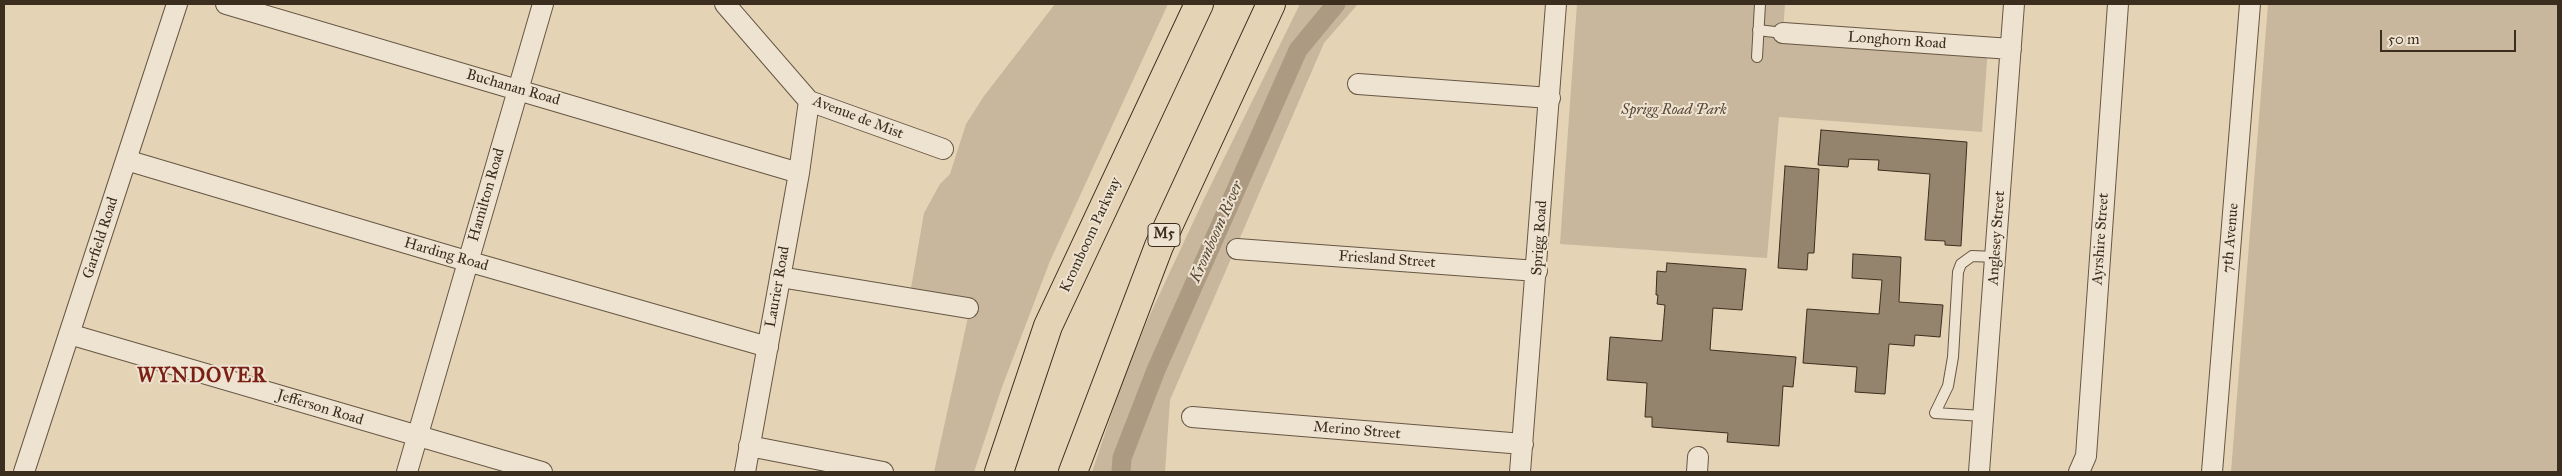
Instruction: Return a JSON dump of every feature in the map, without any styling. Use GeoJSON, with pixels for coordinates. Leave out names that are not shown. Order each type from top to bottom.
{"type":"FeatureCollection","features":[{"type":"Feature","properties":{"kind":"highway","name":"Kromboom Parkway"},"geometry":{"type":"LineString","coordinates":[[999,472],[1048,326],[1199,4]]}},
{"type":"Feature","properties":{"kind":"highway","name":"M5"},"geometry":{"type":"LineString","coordinates":[[1073,472],[1159,246],[1271,4]]}},
{"type":"Feature","properties":{"kind":"street","name":"Garfield Road"},"geometry":{"type":"LineString","coordinates":[[24,472],[178,4]]}},
{"type":"Feature","properties":{"kind":"street","name":"Buchanan Road"},"geometry":{"type":"LineString","coordinates":[[226,4],[799,172]]}},
{"type":"Feature","properties":{"kind":"street","name":"Hamilton Road"},"geometry":{"type":"LineString","coordinates":[[407,472],[543,4]]}},
{"type":"Feature","properties":{"kind":"street","name":"Avenue de Mist"},"geometry":{"type":"LineString","coordinates":[[724,4],[809,102],[943,149]]}},
{"type":"Feature","properties":{"kind":"street","name":"Sprigg Road"},"geometry":{"type":"LineString","coordinates":[[1520,472],[1556,4]]}},
{"type":"Feature","properties":{"kind":"street","name":"Anglesey Street"},"geometry":{"type":"LineString","coordinates":[[1979,472],[2014,4]]}},
{"type":"Feature","properties":{"kind":"street","name":"Ayrshire Street"},"geometry":{"type":"LineString","coordinates":[[2079,472],[2086,456],[2118,4]]}},
{"type":"Feature","properties":{"kind":"street","name":"7th Avenue"},"geometry":{"type":"LineString","coordinates":[[2212,472],[2250,4]]}},
{"type":"Feature","properties":{"kind":"street","name":"Longhorn Road"},"geometry":{"type":"LineString","coordinates":[[1783,33],[2011,49]]}},
{"type":"Feature","properties":{"kind":"street"},"geometry":{"type":"LineString","coordinates":[[1358,84],[1550,98]]}},
{"type":"Feature","properties":{"kind":"street","name":"Laurier Road"},"geometry":{"type":"LineString","coordinates":[[745,472],[799,172],[809,102]]}},
{"type":"Feature","properties":{"kind":"street","name":"Harding Road"},"geometry":{"type":"LineString","coordinates":[[126,160],[467,261],[768,347]]}},
{"type":"Feature","properties":{"kind":"street","name":"Friesland Street"},"geometry":{"type":"LineString","coordinates":[[1238,249],[1537,270]]}},
{"type":"Feature","properties":{"kind":"street"},"geometry":{"type":"LineString","coordinates":[[780,277],[968,308]]}},
{"type":"Feature","properties":{"kind":"street","name":"Jefferson Road"},"geometry":{"type":"LineString","coordinates":[[69,334],[542,472]]}},
{"type":"Feature","properties":{"kind":"street","name":"Merino Street"},"geometry":{"type":"LineString","coordinates":[[1192,417],[1523,444]]}},
{"type":"Feature","properties":{"kind":"street"},"geometry":{"type":"LineString","coordinates":[[749,446],[882,472]]}},
{"type":"Feature","properties":{"kind":"lane"},"geometry":{"type":"LineString","coordinates":[[1757,57],[1760,4]]}},
{"type":"Feature","properties":{"kind":"lane"},"geometry":{"type":"LineString","coordinates":[[1758,30],[1783,33]]}},
{"type":"Feature","properties":{"kind":"lane"},"geometry":{"type":"LineString","coordinates":[[1983,416],[1935,413],[1948,386],[1958,272],[1961,264],[1972,256],[1995,258]]}},
{"type":"Feature","properties":{"kind":"green space"},"geometry":{"type":"Polygon","coordinates":[[[1055,4],[1168,4],[1050,261],[1002,387],[974,472],[934,472],[972,299],[911,288],[924,213],[940,184],[950,174],[966,124],[984,96],[1055,4]]]}},
{"type":"Feature","properties":{"kind":"green space"},"geometry":{"type":"Polygon","coordinates":[[[1300,4],[1358,4],[1324,43],[1170,400],[1165,472],[1092,472],[1121,386],[1147,321],[1203,201],[1300,4]]]}},
{"type":"Feature","properties":{"kind":"green space","name":"Sprigg Road Park"},"geometry":{"type":"Polygon","coordinates":[[[1577,4],[1785,4],[1783,32],[1988,47],[1982,132],[1779,117],[1767,258],[1560,244],[1577,4]]]}},
{"type":"Feature","properties":{"kind":"green space"},"geometry":{"type":"Polygon","coordinates":[[[2268,4],[2558,4],[2558,472],[2231,472],[2268,4]]]}},
{"type":"Feature","properties":{"kind":"building"},"geometry":{"type":"Polygon","coordinates":[[[1821,130],[1967,142],[1961,246],[1945,245],[1945,241],[1925,240],[1930,174],[1878,170],[1879,160],[1849,159],[1848,167],[1818,165],[1821,130]]]}},
{"type":"Feature","properties":{"kind":"building"},"geometry":{"type":"Polygon","coordinates":[[[1785,166],[1819,169],[1814,253],[1808,253],[1807,270],[1778,268],[1785,166]]]}},
{"type":"Feature","properties":{"kind":"building"},"geometry":{"type":"Polygon","coordinates":[[[1853,254],[1901,257],[1899,302],[1943,305],[1940,337],[1915,335],[1914,346],[1889,344],[1885,394],[1855,392],[1857,367],[1803,363],[1807,309],[1879,314],[1882,280],[1852,278],[1853,254]]]}},
{"type":"Feature","properties":{"kind":"building"},"geometry":{"type":"Polygon","coordinates":[[[1667,263],[1746,269],[1742,310],[1713,308],[1710,350],[1796,357],[1793,387],[1783,386],[1779,446],[1727,442],[1728,433],[1652,427],[1652,417],[1645,417],[1647,383],[1607,380],[1610,337],[1662,341],[1665,305],[1657,304],[1657,271],[1666,272],[1667,263]]]}},
{"type":"Feature","properties":{"kind":"waterway","name":"Kromboom River"},"geometry":{"type":"LineString","coordinates":[[1121,472],[1122,458],[1156,370],[1298,50],[1336,4]]}},
{"type":"Feature","properties":{"kind":"district","name":"WYNDOVER"},"geometry":{"type":"Point","coordinates":[202,377]}}]}
